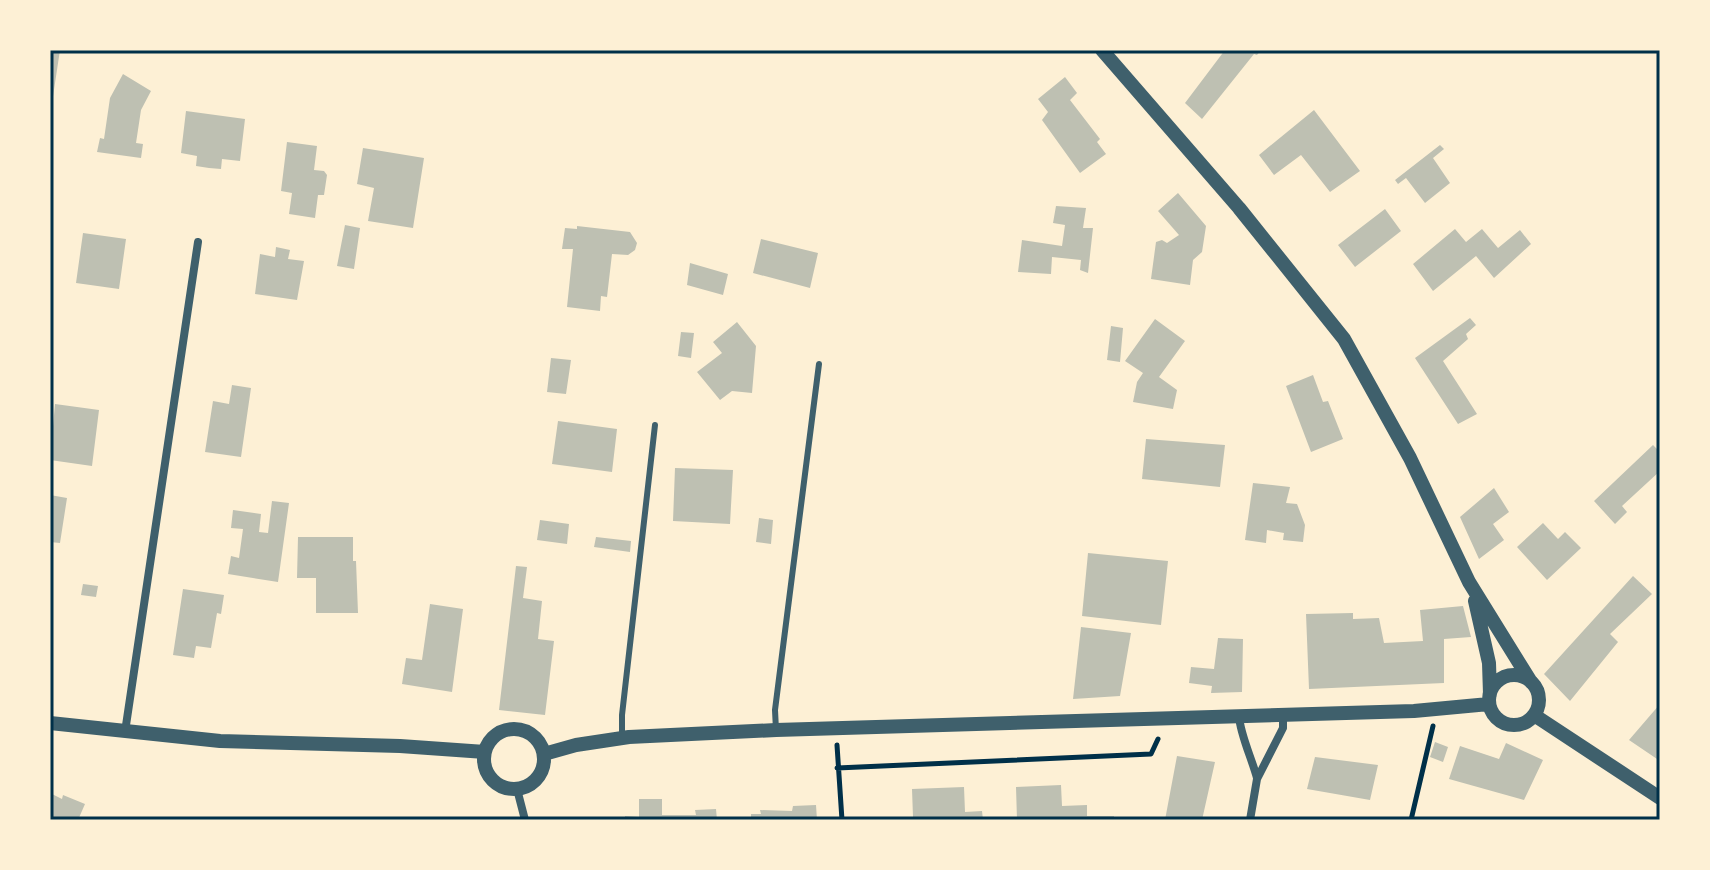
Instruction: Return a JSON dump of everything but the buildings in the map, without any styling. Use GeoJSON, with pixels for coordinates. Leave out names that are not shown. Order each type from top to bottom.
{"type":"FeatureCollection","features":[{"type":"Feature","properties":{"kind":"street"},"geometry":{"type":"LineString","coordinates":[[1102,50],[1239,208],[1344,339],[1410,458],[1469,582],[1539,698],[1534,715],[1522,724],[1508,724],[1495,717],[1490,699],[1489,663],[1469,582]]}},
{"type":"Feature","properties":{"kind":"street"},"geometry":{"type":"LineString","coordinates":[[125,733],[198,242]]}},
{"type":"Feature","properties":{"kind":"street"},"geometry":{"type":"LineString","coordinates":[[1490,699],[1498,681],[1504,678],[1518,675],[1531,682]]}},
{"type":"Feature","properties":{"kind":"street"},"geometry":{"type":"LineString","coordinates":[[544,754],[622,738],[776,730],[1414,711],[1460,707],[1490,699]]}},
{"type":"Feature","properties":{"kind":"street"},"geometry":{"type":"LineString","coordinates":[[1250,820],[1257,779],[1283,728],[1283,715]]}},
{"type":"Feature","properties":{"kind":"street"},"geometry":{"type":"LineString","coordinates":[[1534,715],[1660,798]]}},
{"type":"Feature","properties":{"kind":"street"},"geometry":{"type":"LineString","coordinates":[[1239,716],[1257,779]]}},
{"type":"Feature","properties":{"kind":"street"},"geometry":{"type":"LineString","coordinates":[[50,723],[220,741],[400,746],[485,752]]}},
{"type":"Feature","properties":{"kind":"street"},"geometry":{"type":"LineString","coordinates":[[509,728],[532,733],[540,742],[544,754],[544,766],[538,777],[529,785],[517,789],[501,786],[485,768],[489,741],[509,728]]}},
{"type":"Feature","properties":{"kind":"street"},"geometry":{"type":"LineString","coordinates":[[517,789],[525,820]]}},
{"type":"Feature","properties":{"kind":"lane"},"geometry":{"type":"LineString","coordinates":[[776,730],[775,710],[819,364]]}},
{"type":"Feature","properties":{"kind":"lane"},"geometry":{"type":"LineString","coordinates":[[622,738],[622,715],[655,425]]}},
{"type":"Feature","properties":{"kind":"path"},"geometry":{"type":"LineString","coordinates":[[1411,820],[1433,726],[1459,725],[1460,707]]}},
{"type":"Feature","properties":{"kind":"path"},"geometry":{"type":"LineString","coordinates":[[837,768],[1151,754],[1167,719]]}},
{"type":"Feature","properties":{"kind":"path"},"geometry":{"type":"LineString","coordinates":[[837,728],[842,820]]}}]}
